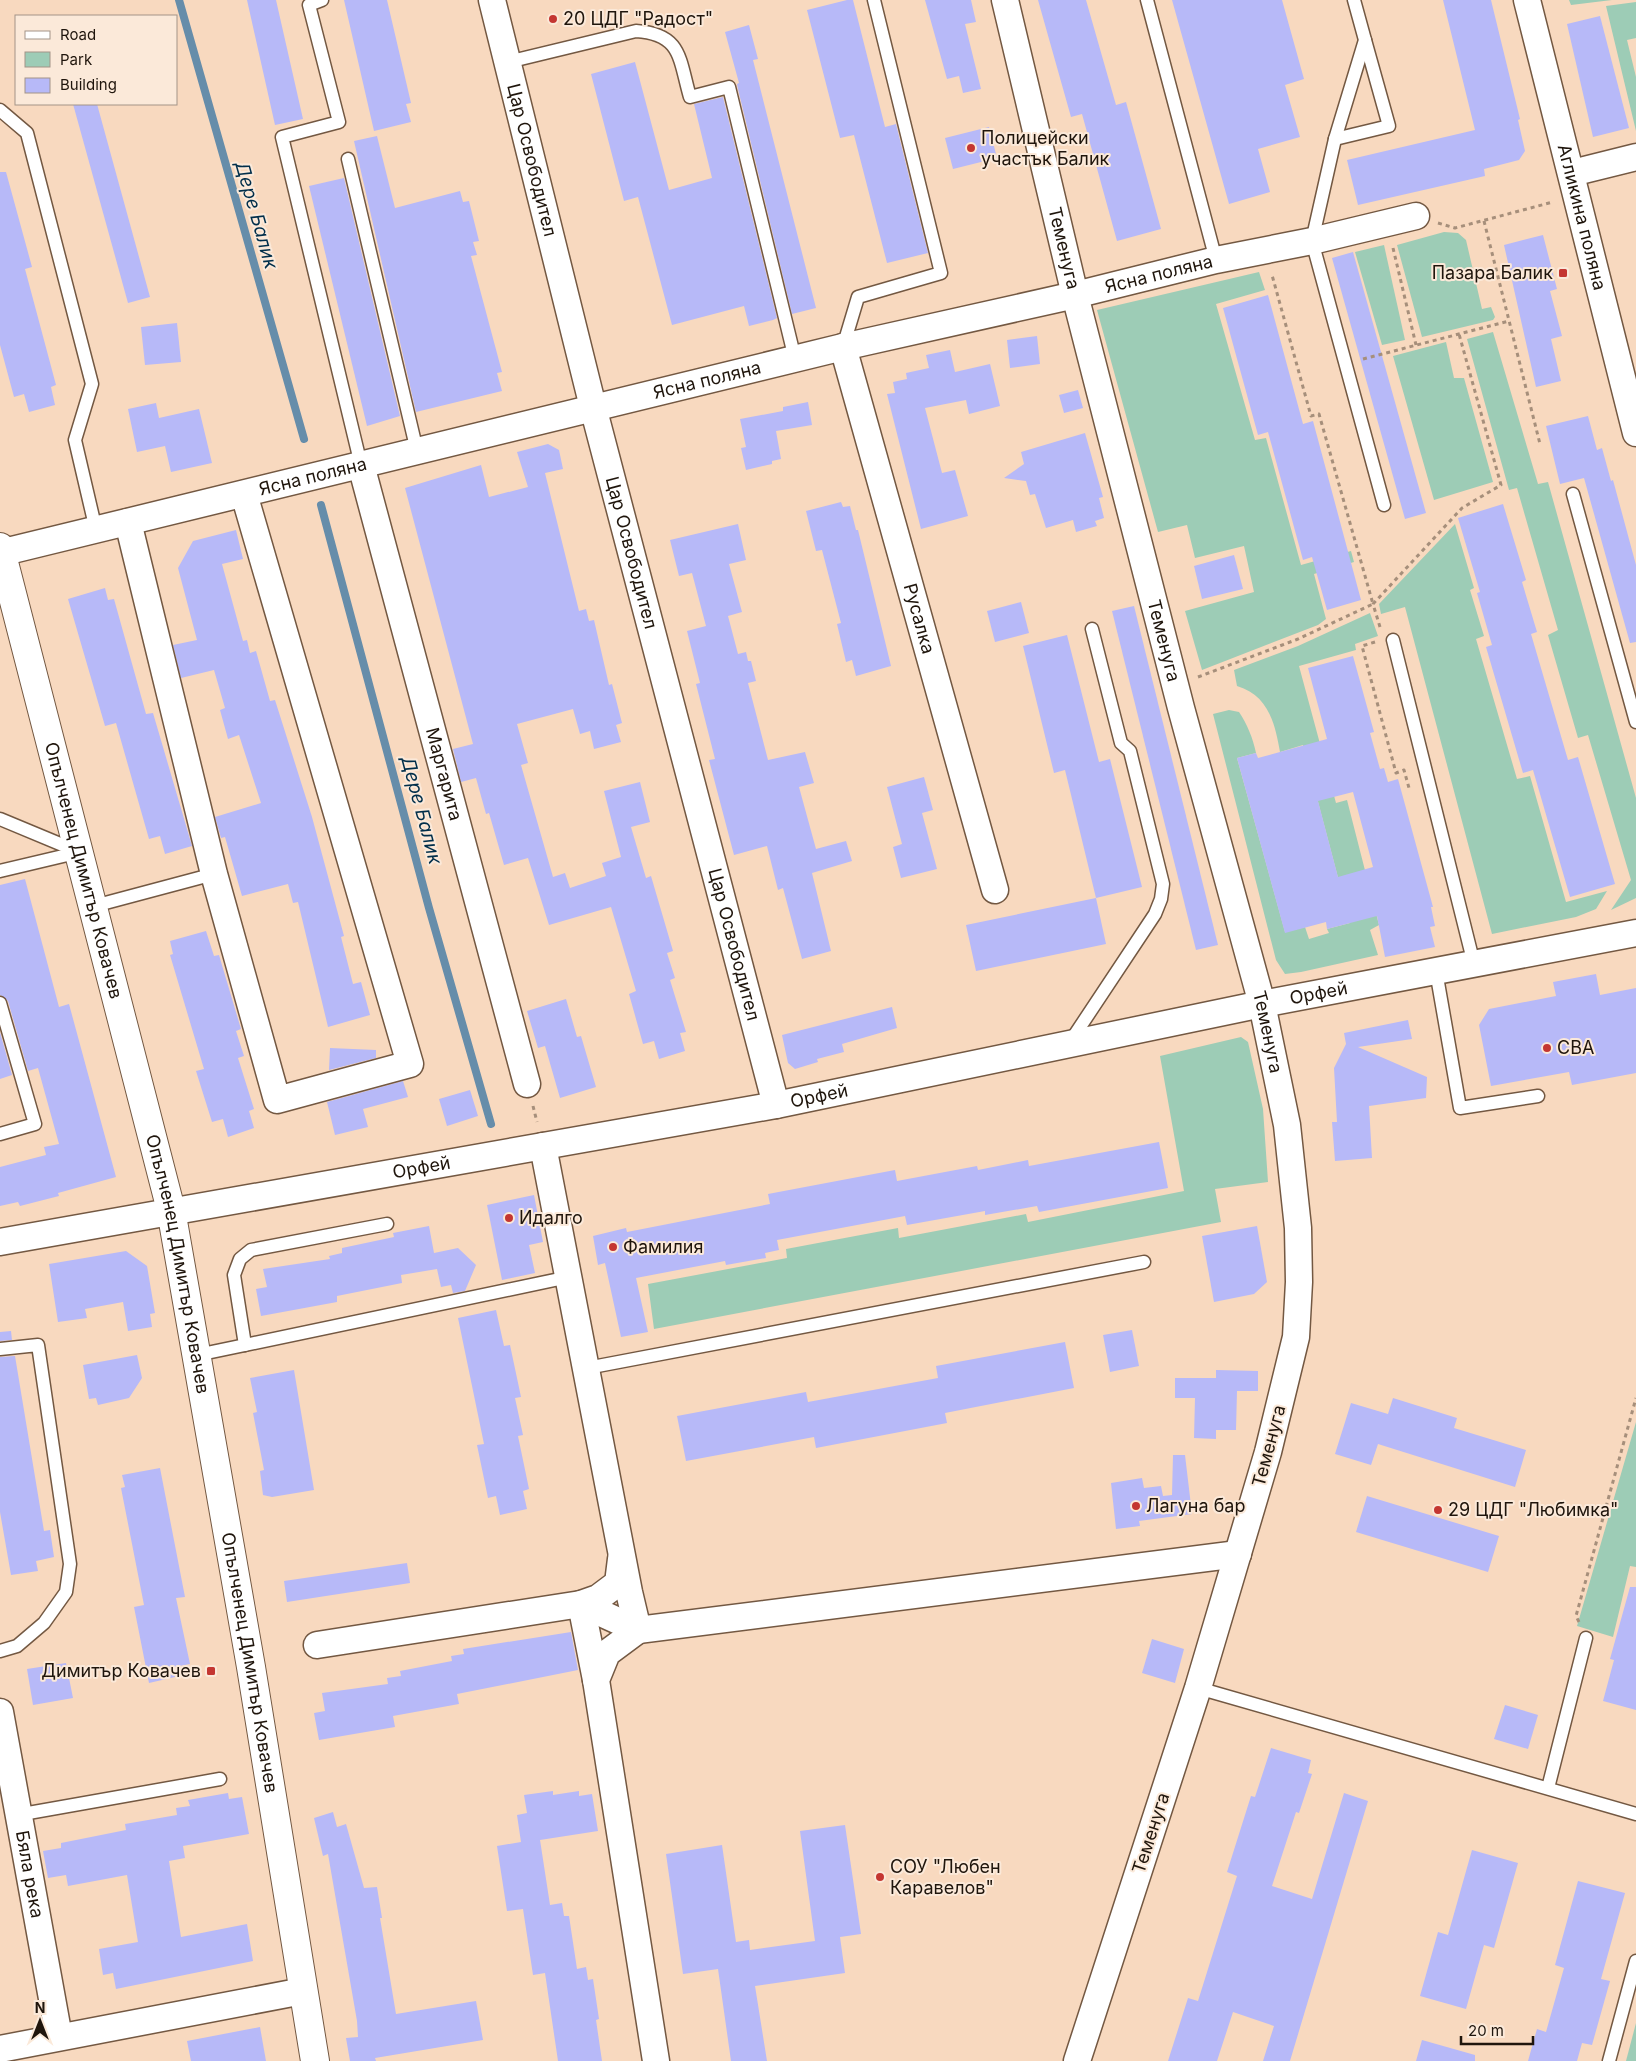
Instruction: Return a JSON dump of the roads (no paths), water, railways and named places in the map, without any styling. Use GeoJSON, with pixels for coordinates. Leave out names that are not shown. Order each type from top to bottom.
{"type":"FeatureCollection","features":[{"type":"Feature","properties":{"kind":"street","name":"Цар Освободител"},"geometry":{"type":"LineString","coordinates":[[492,0],[593,408],[776,1105]]}},
{"type":"Feature","properties":{"kind":"street","name":"Теменуга"},"geometry":{"type":"LineString","coordinates":[[1004,0],[1075,295],[1176,685],[1262,1004],[1287,1125],[1298,1228],[1299,1282],[1296,1337],[1268,1452],[1198,1688],[1077,2061]]}},
{"type":"Feature","properties":{"kind":"street","name":"Агликина поляна"},"geometry":{"type":"LineString","coordinates":[[1527,0],[1636,433]]}},
{"type":"Feature","properties":{"kind":"street"},"geometry":{"type":"LineString","coordinates":[[1572,173],[1636,157]]}},
{"type":"Feature","properties":{"kind":"street","name":"Ясна поляна"},"geometry":{"type":"LineString","coordinates":[[0,551],[96,530],[843,347],[1075,295],[1216,260],[1312,241],[1416,216]]}},
{"type":"Feature","properties":{"kind":"street","name":"Русалка"},"geometry":{"type":"LineString","coordinates":[[843,347],[995,890]]}},
{"type":"Feature","properties":{"kind":"street","name":"Маргарита"},"geometry":{"type":"LineString","coordinates":[[361,465],[527,1084]]}},
{"type":"Feature","properties":{"kind":"street"},"geometry":{"type":"LineString","coordinates":[[128,522],[214,874],[277,1100],[410,1064],[244,494]]}},
{"type":"Feature","properties":{"kind":"street","name":"Опълченец Димитър Ковачев"},"geometry":{"type":"LineString","coordinates":[[0,551],[80,852],[171,1210],[252,1668],[315,2061]]}},
{"type":"Feature","properties":{"kind":"street","name":"Орфей"},"geometry":{"type":"LineString","coordinates":[[0,1242],[171,1210],[776,1105],[1262,1004],[1636,933]]}},
{"type":"Feature","properties":{"kind":"street"},"geometry":{"type":"LineString","coordinates":[[543,1146],[638,1630]]}},
{"type":"Feature","properties":{"kind":"street"},"geometry":{"type":"LineString","coordinates":[[317,1645],[581,1604],[598,1598],[618,1583],[622,1551]]}},
{"type":"Feature","properties":{"kind":"street"},"geometry":{"type":"LineString","coordinates":[[596,1680],[607,1653],[638,1630],[1238,1554]]}},
{"type":"Feature","properties":{"kind":"street"},"geometry":{"type":"LineString","coordinates":[[581,1604],[638,1630]]}},
{"type":"Feature","properties":{"kind":"street"},"geometry":{"type":"LineString","coordinates":[[581,1604],[596,1680],[656,2061]]}},
{"type":"Feature","properties":{"kind":"street","name":"Бяла река"},"geometry":{"type":"LineString","coordinates":[[0,1712],[17,1815],[59,2037]]}},
{"type":"Feature","properties":{"kind":"street"},"geometry":{"type":"LineString","coordinates":[[0,2049],[303,1991]]}},
{"type":"Feature","properties":{"kind":"lane"},"geometry":{"type":"LineString","coordinates":[[322,0],[309,6],[339,122],[282,136],[361,465]]}},
{"type":"Feature","properties":{"kind":"lane"},"geometry":{"type":"LineString","coordinates":[[843,347],[858,297],[941,273],[874,0]]}},
{"type":"Feature","properties":{"kind":"lane"},"geometry":{"type":"LineString","coordinates":[[1147,0],[1216,260]]}},
{"type":"Feature","properties":{"kind":"lane"},"geometry":{"type":"LineString","coordinates":[[1335,139],[1389,126],[1354,0]]}},
{"type":"Feature","properties":{"kind":"lane"},"geometry":{"type":"LineString","coordinates":[[508,62],[636,31],[654,32],[666,38],[675,48],[690,97],[729,88],[795,359]]}},
{"type":"Feature","properties":{"kind":"lane"},"geometry":{"type":"LineString","coordinates":[[1365,40],[1335,139],[1312,241],[1384,505]]}},
{"type":"Feature","properties":{"kind":"lane"},"geometry":{"type":"LineString","coordinates":[[0,110],[27,132],[92,384],[75,440],[96,530]]}},
{"type":"Feature","properties":{"kind":"lane"},"geometry":{"type":"LineString","coordinates":[[348,160],[417,451]]}},
{"type":"Feature","properties":{"kind":"lane"},"geometry":{"type":"LineString","coordinates":[[1573,494],[1636,722]]}},
{"type":"Feature","properties":{"kind":"lane"},"geometry":{"type":"LineString","coordinates":[[1068,1044],[1155,914],[1161,899],[1163,884],[1130,751],[1121,743],[1092,629]]}},
{"type":"Feature","properties":{"kind":"lane"},"geometry":{"type":"LineString","coordinates":[[1388,640],[1474,964]]}},
{"type":"Feature","properties":{"kind":"lane"},"geometry":{"type":"LineString","coordinates":[[0,819],[80,852]]}},
{"type":"Feature","properties":{"kind":"lane"},"geometry":{"type":"LineString","coordinates":[[0,871],[80,852]]}},
{"type":"Feature","properties":{"kind":"lane"},"geometry":{"type":"LineString","coordinates":[[94,906],[214,874]]}},
{"type":"Feature","properties":{"kind":"lane"},"geometry":{"type":"LineString","coordinates":[[1436,971],[1460,1108],[1538,1096]]}},
{"type":"Feature","properties":{"kind":"lane"},"geometry":{"type":"LineString","coordinates":[[0,1003],[35,1124],[0,1134]]}},
{"type":"Feature","properties":{"kind":"lane"},"geometry":{"type":"LineString","coordinates":[[245,1345],[234,1275],[240,1259],[252,1250],[387,1224]]}},
{"type":"Feature","properties":{"kind":"lane"},"geometry":{"type":"LineString","coordinates":[[587,1368],[1144,1262]]}},
{"type":"Feature","properties":{"kind":"lane"},"geometry":{"type":"LineString","coordinates":[[196,1355],[569,1278]]}},
{"type":"Feature","properties":{"kind":"lane"},"geometry":{"type":"LineString","coordinates":[[0,1349],[38,1345],[70,1564],[66,1592],[44,1623],[17,1646],[0,1651]]}},
{"type":"Feature","properties":{"kind":"lane"},"geometry":{"type":"LineString","coordinates":[[1548,1788],[1586,1638]]}},
{"type":"Feature","properties":{"kind":"lane"},"geometry":{"type":"LineString","coordinates":[[1198,1688],[1636,1814]]}},
{"type":"Feature","properties":{"kind":"lane"},"geometry":{"type":"LineString","coordinates":[[17,1815],[220,1779]]}},
{"type":"Feature","properties":{"kind":"lane"},"geometry":{"type":"LineString","coordinates":[[1609,2061],[1636,1960]]}},
{"type":"Feature","properties":{"kind":"waterway","name":"Дере Балик"},"geometry":{"type":"LineString","coordinates":[[179,0],[304,439]]}},
{"type":"Feature","properties":{"kind":"waterway","name":"Дере Балик"},"geometry":{"type":"LineString","coordinates":[[321,505],[429,908],[491,1124]]}},
{"type":"Feature","properties":{"kind":"place","name":"20 ЦДГ \"Радост\""},"geometry":{"type":"Point","coordinates":[553,19]}},
{"type":"Feature","properties":{"kind":"place","name":"Полицейски участък Балик"},"geometry":{"type":"Point","coordinates":[971,148]}},
{"type":"Feature","properties":{"kind":"place","name":"Пазара Балик"},"geometry":{"type":"Point","coordinates":[1563,273]}},
{"type":"Feature","properties":{"kind":"place","name":"CBA"},"geometry":{"type":"Point","coordinates":[1547,1048]}},
{"type":"Feature","properties":{"kind":"place","name":"Идалго"},"geometry":{"type":"Point","coordinates":[509,1218]}},
{"type":"Feature","properties":{"kind":"place","name":"Фамилия"},"geometry":{"type":"Point","coordinates":[613,1247]}},
{"type":"Feature","properties":{"kind":"place","name":"Лагуна бар"},"geometry":{"type":"Point","coordinates":[1136,1506]}},
{"type":"Feature","properties":{"kind":"place","name":"29 ЦДГ \"Любимка\""},"geometry":{"type":"Point","coordinates":[1438,1510]}},
{"type":"Feature","properties":{"kind":"place","name":"Димитър Ковачев"},"geometry":{"type":"Point","coordinates":[211,1671]}},
{"type":"Feature","properties":{"kind":"place","name":"СОУ \"Любен Каравелов\""},"geometry":{"type":"Point","coordinates":[880,1877]}}]}
